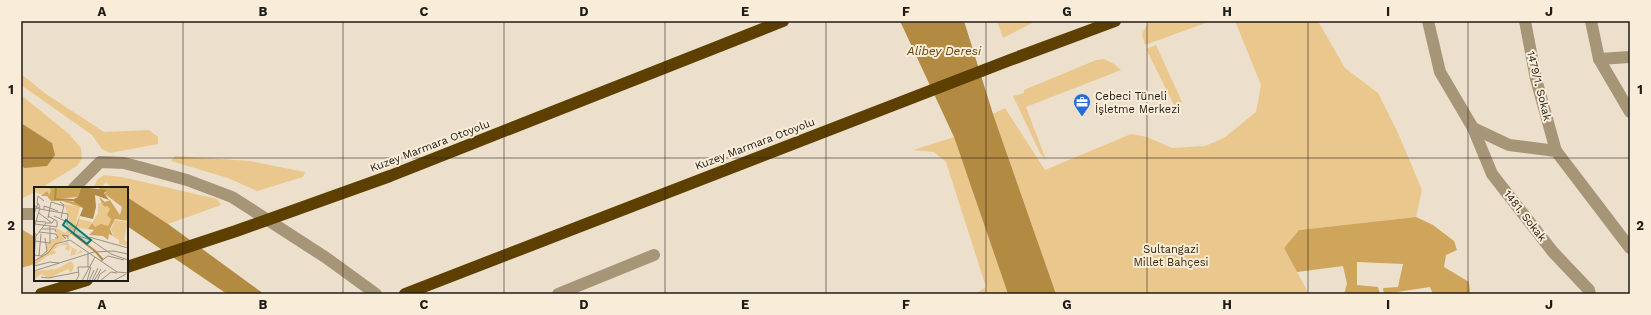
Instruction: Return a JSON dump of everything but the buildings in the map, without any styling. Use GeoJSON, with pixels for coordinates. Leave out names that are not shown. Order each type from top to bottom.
{"type":"FeatureCollection","features":[{"type":"Feature","properties":{"kind":"highway","name":"Kuzey Marmara Otoyolu"},"geometry":{"type":"LineString","coordinates":[[128,267],[236,231],[390,176],[783,21]]}},
{"type":"Feature","properties":{"kind":"highway","name":"Kuzey Marmara Otoyolu"},"geometry":{"type":"LineString","coordinates":[[405,294],[1010,60],[1115,21]]}},
{"type":"Feature","properties":{"kind":"highway"},"geometry":{"type":"LineString","coordinates":[[41,294],[85,281]]}},
{"type":"Feature","properties":{"kind":"street","name":"1481. Sokak"},"geometry":{"type":"LineString","coordinates":[[1428,21],[1440,72],[1473,128],[1492,174],[1548,246],[1589,290],[1590,294]]}},
{"type":"Feature","properties":{"kind":"street","name":"1479/1. Sokak"},"geometry":{"type":"LineString","coordinates":[[1525,21],[1536,79],[1556,151]]}},
{"type":"Feature","properties":{"kind":"street"},"geometry":{"type":"LineString","coordinates":[[1591,21],[1599,59],[1630,112]]}},
{"type":"Feature","properties":{"kind":"street"},"geometry":{"type":"LineString","coordinates":[[1599,59],[1630,57]]}},
{"type":"Feature","properties":{"kind":"street"},"geometry":{"type":"LineString","coordinates":[[1473,128],[1508,145],[1556,151],[1630,248]]}},
{"type":"Feature","properties":{"kind":"street"},"geometry":{"type":"LineString","coordinates":[[75,187],[100,162],[124,163],[187,180],[232,197],[326,257],[376,294]]}},
{"type":"Feature","properties":{"kind":"street"},"geometry":{"type":"LineString","coordinates":[[21,214],[34,214]]}},
{"type":"Feature","properties":{"kind":"street"},"geometry":{"type":"LineString","coordinates":[[558,294],[654,255]]}},
{"type":"Feature","properties":{"kind":"green space"},"geometry":{"type":"Polygon","coordinates":[[[997,21],[1036,21],[1003,38],[997,21]]]}},
{"type":"Feature","properties":{"kind":"green space"},"geometry":{"type":"Polygon","coordinates":[[[1149,21],[1211,21],[1145,45],[1142,34],[1149,21]]]}},
{"type":"Feature","properties":{"kind":"green space","name":"Sultangazi Millet Bahçesi"},"geometry":{"type":"Polygon","coordinates":[[[1235,21],[1318,21],[1345,68],[1378,93],[1398,133],[1422,190],[1416,217],[1299,230],[1284,248],[1309,294],[1056,294],[993,114],[1005,108],[1045,170],[1131,134],[1147,137],[1172,148],[1205,146],[1224,138],[1256,112],[1261,85],[1235,21]]]}},
{"type":"Feature","properties":{"kind":"green space"},"geometry":{"type":"Polygon","coordinates":[[[1156,45],[1182,102],[1174,105],[1146,49],[1156,45]]]}},
{"type":"Feature","properties":{"kind":"green space"},"geometry":{"type":"Polygon","coordinates":[[[1104,59],[1114,64],[1121,70],[1026,107],[1046,160],[1040,153],[1013,96],[1024,93],[1024,90],[1096,60],[1104,59]]]}},
{"type":"Feature","properties":{"kind":"green space"},"geometry":{"type":"Polygon","coordinates":[[[21,74],[46,94],[104,132],[149,130],[158,137],[158,144],[110,153],[102,149],[92,135],[21,85],[21,74]]]}},
{"type":"Feature","properties":{"kind":"green space"},"geometry":{"type":"Polygon","coordinates":[[[21,95],[69,134],[81,148],[82,159],[77,166],[43,187],[34,187],[34,192],[21,199],[21,165],[24,168],[52,143],[21,123],[21,95]]]}},
{"type":"Feature","properties":{"kind":"green space"},"geometry":{"type":"Polygon","coordinates":[[[954,137],[1008,294],[975,294],[986,287],[946,162],[934,152],[913,150],[954,137]]]}},
{"type":"Feature","properties":{"kind":"green space"},"geometry":{"type":"Polygon","coordinates":[[[175,156],[250,161],[305,172],[303,177],[257,191],[228,178],[171,161],[175,156]]]}},
{"type":"Feature","properties":{"kind":"green space"},"geometry":{"type":"Polygon","coordinates":[[[104,175],[122,177],[217,199],[221,205],[168,224],[128,198],[128,187],[112,187],[106,183],[101,187],[94,187],[97,180],[104,175]]]}},
{"type":"Feature","properties":{"kind":"shaded area"},"geometry":{"type":"Polygon","coordinates":[[[1416,217],[1433,225],[1454,241],[1457,250],[1446,255],[1444,267],[1469,282],[1469,294],[1433,294],[1430,287],[1384,294],[1383,288],[1398,287],[1403,264],[1357,262],[1357,285],[1378,287],[1380,294],[1344,294],[1347,284],[1343,266],[1297,272],[1284,248],[1299,230],[1416,217]]]}},
{"type":"Feature","properties":{"kind":"shaded area"},"geometry":{"type":"Polygon","coordinates":[[[21,229],[34,236],[34,264],[21,268],[21,229]]]}},
{"type":"Feature","properties":{"kind":"water","name":"Alibey Deresi"},"geometry":{"type":"Polygon","coordinates":[[[900,21],[964,21],[993,114],[1056,294],[1008,294],[954,137],[900,21]]]}},
{"type":"Feature","properties":{"kind":"water"},"geometry":{"type":"Polygon","coordinates":[[[21,123],[52,143],[55,155],[47,166],[24,168],[21,165],[21,123]]]}},
{"type":"Feature","properties":{"kind":"water"},"geometry":{"type":"Polygon","coordinates":[[[128,198],[168,224],[264,294],[227,294],[128,227],[128,198]]]}},
{"type":"Feature","properties":{"kind":"place","name":"Cebeci Tüneli İşletme Merkezi"},"geometry":{"type":"Point","coordinates":[1082,117]}}]}
